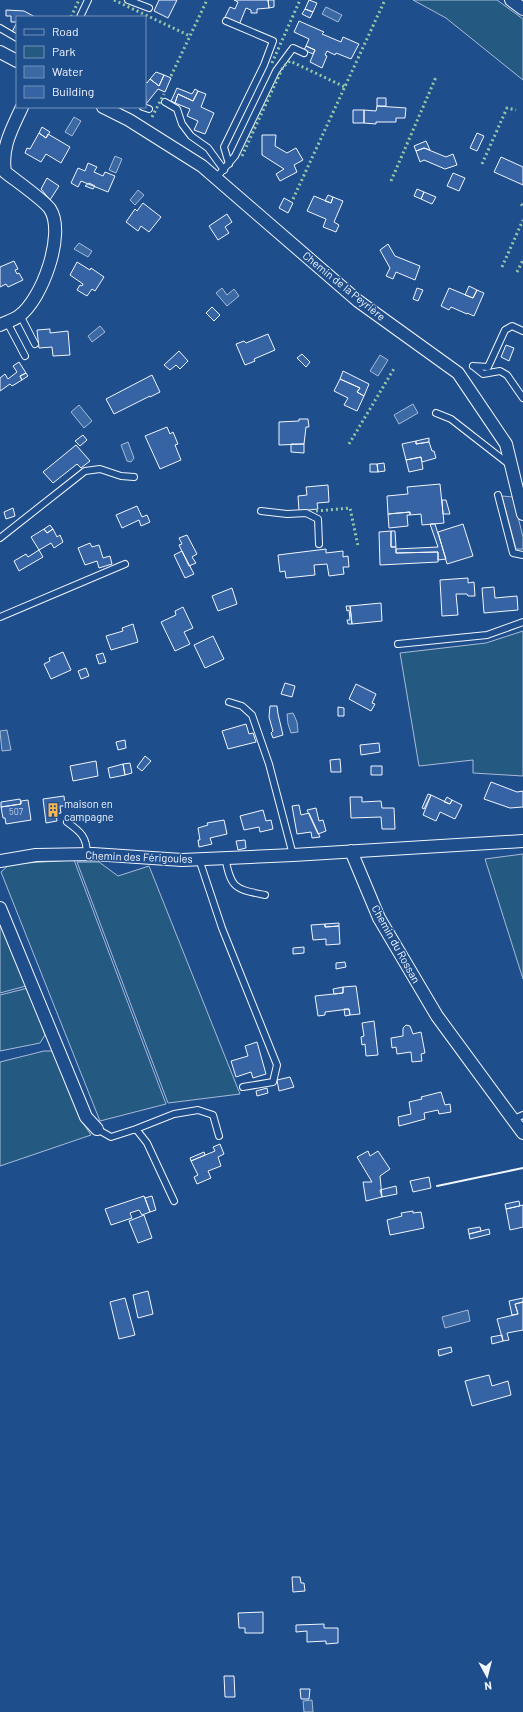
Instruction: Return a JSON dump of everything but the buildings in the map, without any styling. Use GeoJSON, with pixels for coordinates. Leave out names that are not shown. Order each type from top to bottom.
{"type":"FeatureCollection","features":[{"type":"Feature","properties":{"kind":"street"},"geometry":{"type":"LineString","coordinates":[[511,0],[523,9]]}},
{"type":"Feature","properties":{"kind":"street"},"geometry":{"type":"LineString","coordinates":[[0,52],[16,60]]}},
{"type":"Feature","properties":{"kind":"street"},"geometry":{"type":"LineString","coordinates":[[3,324],[20,315],[43,284],[49,267],[55,230],[54,216],[49,208],[2,171],[7,139],[22,108]]}},
{"type":"Feature","properties":{"kind":"street","name":"Chemin de la Peyrière"},"geometry":{"type":"LineString","coordinates":[[105,108],[128,120],[202,166],[220,174],[358,301],[458,373],[506,444],[523,514]]}},
{"type":"Feature","properties":{"kind":"street"},"geometry":{"type":"LineString","coordinates":[[351,851],[523,841]]}},
{"type":"Feature","properties":{"kind":"street","name":"Chemin des Férigoules"},"geometry":{"type":"LineString","coordinates":[[0,861],[36,855],[87,854],[182,860],[351,851]]}},
{"type":"Feature","properties":{"kind":"street","name":"Chemin du Rossan"},"geometry":{"type":"LineString","coordinates":[[351,851],[379,918],[437,1016],[518,1117],[523,1133]]}},
{"type":"Feature","properties":{"kind":"street"},"geometry":{"type":"LineString","coordinates":[[0,908],[86,1117],[97,1129]]}},
{"type":"Feature","properties":{"kind":"lane"},"geometry":{"type":"LineString","coordinates":[[80,16],[88,0]]}},
{"type":"Feature","properties":{"kind":"lane"},"geometry":{"type":"LineString","coordinates":[[128,0],[149,8]]}},
{"type":"Feature","properties":{"kind":"lane"},"geometry":{"type":"LineString","coordinates":[[226,21],[273,41],[264,65],[224,147],[228,164]]}},
{"type":"Feature","properties":{"kind":"lane"},"geometry":{"type":"LineString","coordinates":[[0,28],[16,37]]}},
{"type":"Feature","properties":{"kind":"lane"},"geometry":{"type":"LineString","coordinates":[[165,102],[177,109],[182,124],[191,136],[208,148],[220,174],[235,156],[276,71],[293,48],[304,53]]}},
{"type":"Feature","properties":{"kind":"lane"},"geometry":{"type":"LineString","coordinates":[[20,315],[35,344]]}},
{"type":"Feature","properties":{"kind":"lane"},"geometry":{"type":"LineString","coordinates":[[3,324],[25,356]]}},
{"type":"Feature","properties":{"kind":"lane"},"geometry":{"type":"LineString","coordinates":[[523,331],[512,326],[505,330],[488,366],[473,366],[483,374],[500,371],[504,373],[523,398]]}},
{"type":"Feature","properties":{"kind":"lane"},"geometry":{"type":"LineString","coordinates":[[436,413],[451,419],[511,466]]}},
{"type":"Feature","properties":{"kind":"lane"},"geometry":{"type":"LineString","coordinates":[[0,538],[85,471],[100,468],[121,476],[134,477]]}},
{"type":"Feature","properties":{"kind":"lane"},"geometry":{"type":"LineString","coordinates":[[498,495],[513,553],[523,554]]}},
{"type":"Feature","properties":{"kind":"lane"},"geometry":{"type":"LineString","coordinates":[[261,511],[287,514],[306,513],[318,519],[319,544]]}},
{"type":"Feature","properties":{"kind":"lane"},"geometry":{"type":"LineString","coordinates":[[0,617],[125,564]]}},
{"type":"Feature","properties":{"kind":"lane"},"geometry":{"type":"LineString","coordinates":[[398,644],[487,635],[523,622]]}},
{"type":"Feature","properties":{"kind":"lane"},"geometry":{"type":"LineString","coordinates":[[229,702],[242,706],[252,714],[269,764],[292,855]]}},
{"type":"Feature","properties":{"kind":"lane"},"geometry":{"type":"LineString","coordinates":[[67,822],[80,831],[87,843],[87,854]]}},
{"type":"Feature","properties":{"kind":"lane"},"geometry":{"type":"LineString","coordinates":[[225,857],[230,882],[241,890],[265,895]]}},
{"type":"Feature","properties":{"kind":"lane"},"geometry":{"type":"LineString","coordinates":[[199,859],[222,928],[276,1065],[273,1082],[243,1087]]}},
{"type":"Feature","properties":{"kind":"lane"},"geometry":{"type":"LineString","coordinates":[[97,1129],[111,1137],[174,1114],[198,1110],[213,1116],[219,1136]]}},
{"type":"Feature","properties":{"kind":"lane"},"geometry":{"type":"LineString","coordinates":[[136,1129],[147,1143],[174,1200]]}},
{"type":"Feature","properties":{"kind":"green space"},"geometry":{"type":"Polygon","coordinates":[[[413,0],[497,0],[523,19],[523,80],[446,18],[413,0]]]}},
{"type":"Feature","properties":{"kind":"green space"},"geometry":{"type":"Polygon","coordinates":[[[523,631],[523,776],[473,773],[473,760],[419,766],[400,653],[486,643],[523,631]]]}},
{"type":"Feature","properties":{"kind":"green space"},"geometry":{"type":"Polygon","coordinates":[[[523,854],[523,979],[485,859],[523,854]]]}},
{"type":"Feature","properties":{"kind":"green space"},"geometry":{"type":"Polygon","coordinates":[[[74,860],[166,1104],[100,1121],[1,872],[10,864],[74,860]]]}},
{"type":"Feature","properties":{"kind":"green space"},"geometry":{"type":"Polygon","coordinates":[[[77,862],[99,862],[118,876],[149,866],[240,1094],[168,1103],[77,862]]]}},
{"type":"Feature","properties":{"kind":"green space"},"geometry":{"type":"Polygon","coordinates":[[[0,919],[26,986],[0,993],[0,919]]]}},
{"type":"Feature","properties":{"kind":"green space"},"geometry":{"type":"Polygon","coordinates":[[[28,988],[45,1035],[40,1043],[0,1051],[0,995],[28,988]]]}},
{"type":"Feature","properties":{"kind":"green space"},"geometry":{"type":"Polygon","coordinates":[[[44,1051],[53,1051],[83,1123],[91,1135],[0,1166],[0,1062],[44,1051]]]}},
{"type":"Feature","properties":{"kind":"shaded area"},"geometry":{"type":"Polygon","coordinates":[[[502,496],[513,497],[523,537],[523,549],[516,549],[502,496]]]}},
{"type":"Feature","properties":{"kind":"water"},"geometry":{"type":"Polygon","coordinates":[[[326,7],[342,15],[338,22],[322,14],[326,7]]]}},
{"type":"Feature","properties":{"kind":"water"},"geometry":{"type":"Polygon","coordinates":[[[74,117],[81,121],[72,136],[65,132],[74,117]]]}},
{"type":"Feature","properties":{"kind":"water"},"geometry":{"type":"Polygon","coordinates":[[[115,156],[122,159],[116,173],[109,170],[115,156]]]}},
{"type":"Feature","properties":{"kind":"water"},"geometry":{"type":"Polygon","coordinates":[[[138,190],[144,195],[135,205],[130,200],[138,190]]]}},
{"type":"Feature","properties":{"kind":"water"},"geometry":{"type":"Polygon","coordinates":[[[79,243],[92,251],[88,257],[74,249],[79,243]]]}},
{"type":"Feature","properties":{"kind":"water"},"geometry":{"type":"Polygon","coordinates":[[[222,288],[227,295],[234,289],[239,296],[227,306],[216,293],[222,288]]]}},
{"type":"Feature","properties":{"kind":"water"},"geometry":{"type":"Polygon","coordinates":[[[100,326],[105,332],[92,342],[88,336],[100,326]]]}},
{"type":"Feature","properties":{"kind":"water"},"geometry":{"type":"Polygon","coordinates":[[[380,355],[388,360],[378,376],[370,371],[380,355]]]}},
{"type":"Feature","properties":{"kind":"water"},"geometry":{"type":"Polygon","coordinates":[[[413,404],[418,413],[399,424],[394,415],[413,404]]]}},
{"type":"Feature","properties":{"kind":"water"},"geometry":{"type":"Polygon","coordinates":[[[79,405],[92,421],[84,428],[71,412],[79,405]]]}},
{"type":"Feature","properties":{"kind":"water"},"geometry":{"type":"Polygon","coordinates":[[[128,442],[134,458],[131,462],[127,461],[121,445],[128,442]]]}},
{"type":"Feature","properties":{"kind":"water"},"geometry":{"type":"Polygon","coordinates":[[[293,713],[297,722],[298,732],[291,733],[287,714],[293,713]]]}},
{"type":"Feature","properties":{"kind":"water"},"geometry":{"type":"Polygon","coordinates":[[[7,730],[11,750],[2,751],[0,731],[7,730]]]}},
{"type":"Feature","properties":{"kind":"water"},"geometry":{"type":"Polygon","coordinates":[[[468,1310],[470,1321],[445,1328],[442,1317],[468,1310]]]}},
{"type":"Feature","properties":{"kind":"water"},"geometry":{"type":"Polygon","coordinates":[[[312,1700],[313,1712],[304,1712],[303,1701],[312,1700]]]}},
{"type":"Feature","properties":{"kind":"hedge"},"geometry":{"type":"LineString","coordinates":[[71,16],[79,0]]}},
{"type":"Feature","properties":{"kind":"hedge"},"geometry":{"type":"LineString","coordinates":[[114,0],[190,36]]}},
{"type":"Feature","properties":{"kind":"hedge"},"geometry":{"type":"LineString","coordinates":[[171,76],[207,0]]}},
{"type":"Feature","properties":{"kind":"hedge"},"geometry":{"type":"LineString","coordinates":[[272,63],[300,0]]}},
{"type":"Feature","properties":{"kind":"hedge"},"geometry":{"type":"LineString","coordinates":[[293,199],[384,2]]}},
{"type":"Feature","properties":{"kind":"hedge"},"geometry":{"type":"LineString","coordinates":[[242,156],[283,67],[290,61],[345,87]]}},
{"type":"Feature","properties":{"kind":"hedge"},"geometry":{"type":"LineString","coordinates":[[391,181],[436,77]]}},
{"type":"Feature","properties":{"kind":"hedge"},"geometry":{"type":"LineString","coordinates":[[152,117],[164,94]]}},
{"type":"Feature","properties":{"kind":"hedge"},"geometry":{"type":"LineString","coordinates":[[482,164],[507,108],[516,110]]}},
{"type":"Feature","properties":{"kind":"hedge"},"geometry":{"type":"LineString","coordinates":[[502,267],[523,220]]}},
{"type":"Feature","properties":{"kind":"hedge"},"geometry":{"type":"LineString","coordinates":[[517,272],[523,260]]}},
{"type":"Feature","properties":{"kind":"hedge"},"geometry":{"type":"LineString","coordinates":[[349,444],[395,367]]}},
{"type":"Feature","properties":{"kind":"hedge"},"geometry":{"type":"LineString","coordinates":[[316,511],[350,508],[358,546]]}},
{"type":"Feature","properties":{"kind":"wall"},"geometry":{"type":"LineString","coordinates":[[437,1186],[523,1168]]}},
{"type":"Feature","properties":{"kind":"place","name":"maison en campagne"},"geometry":{"type":"Point","coordinates":[53,810]}}]}
